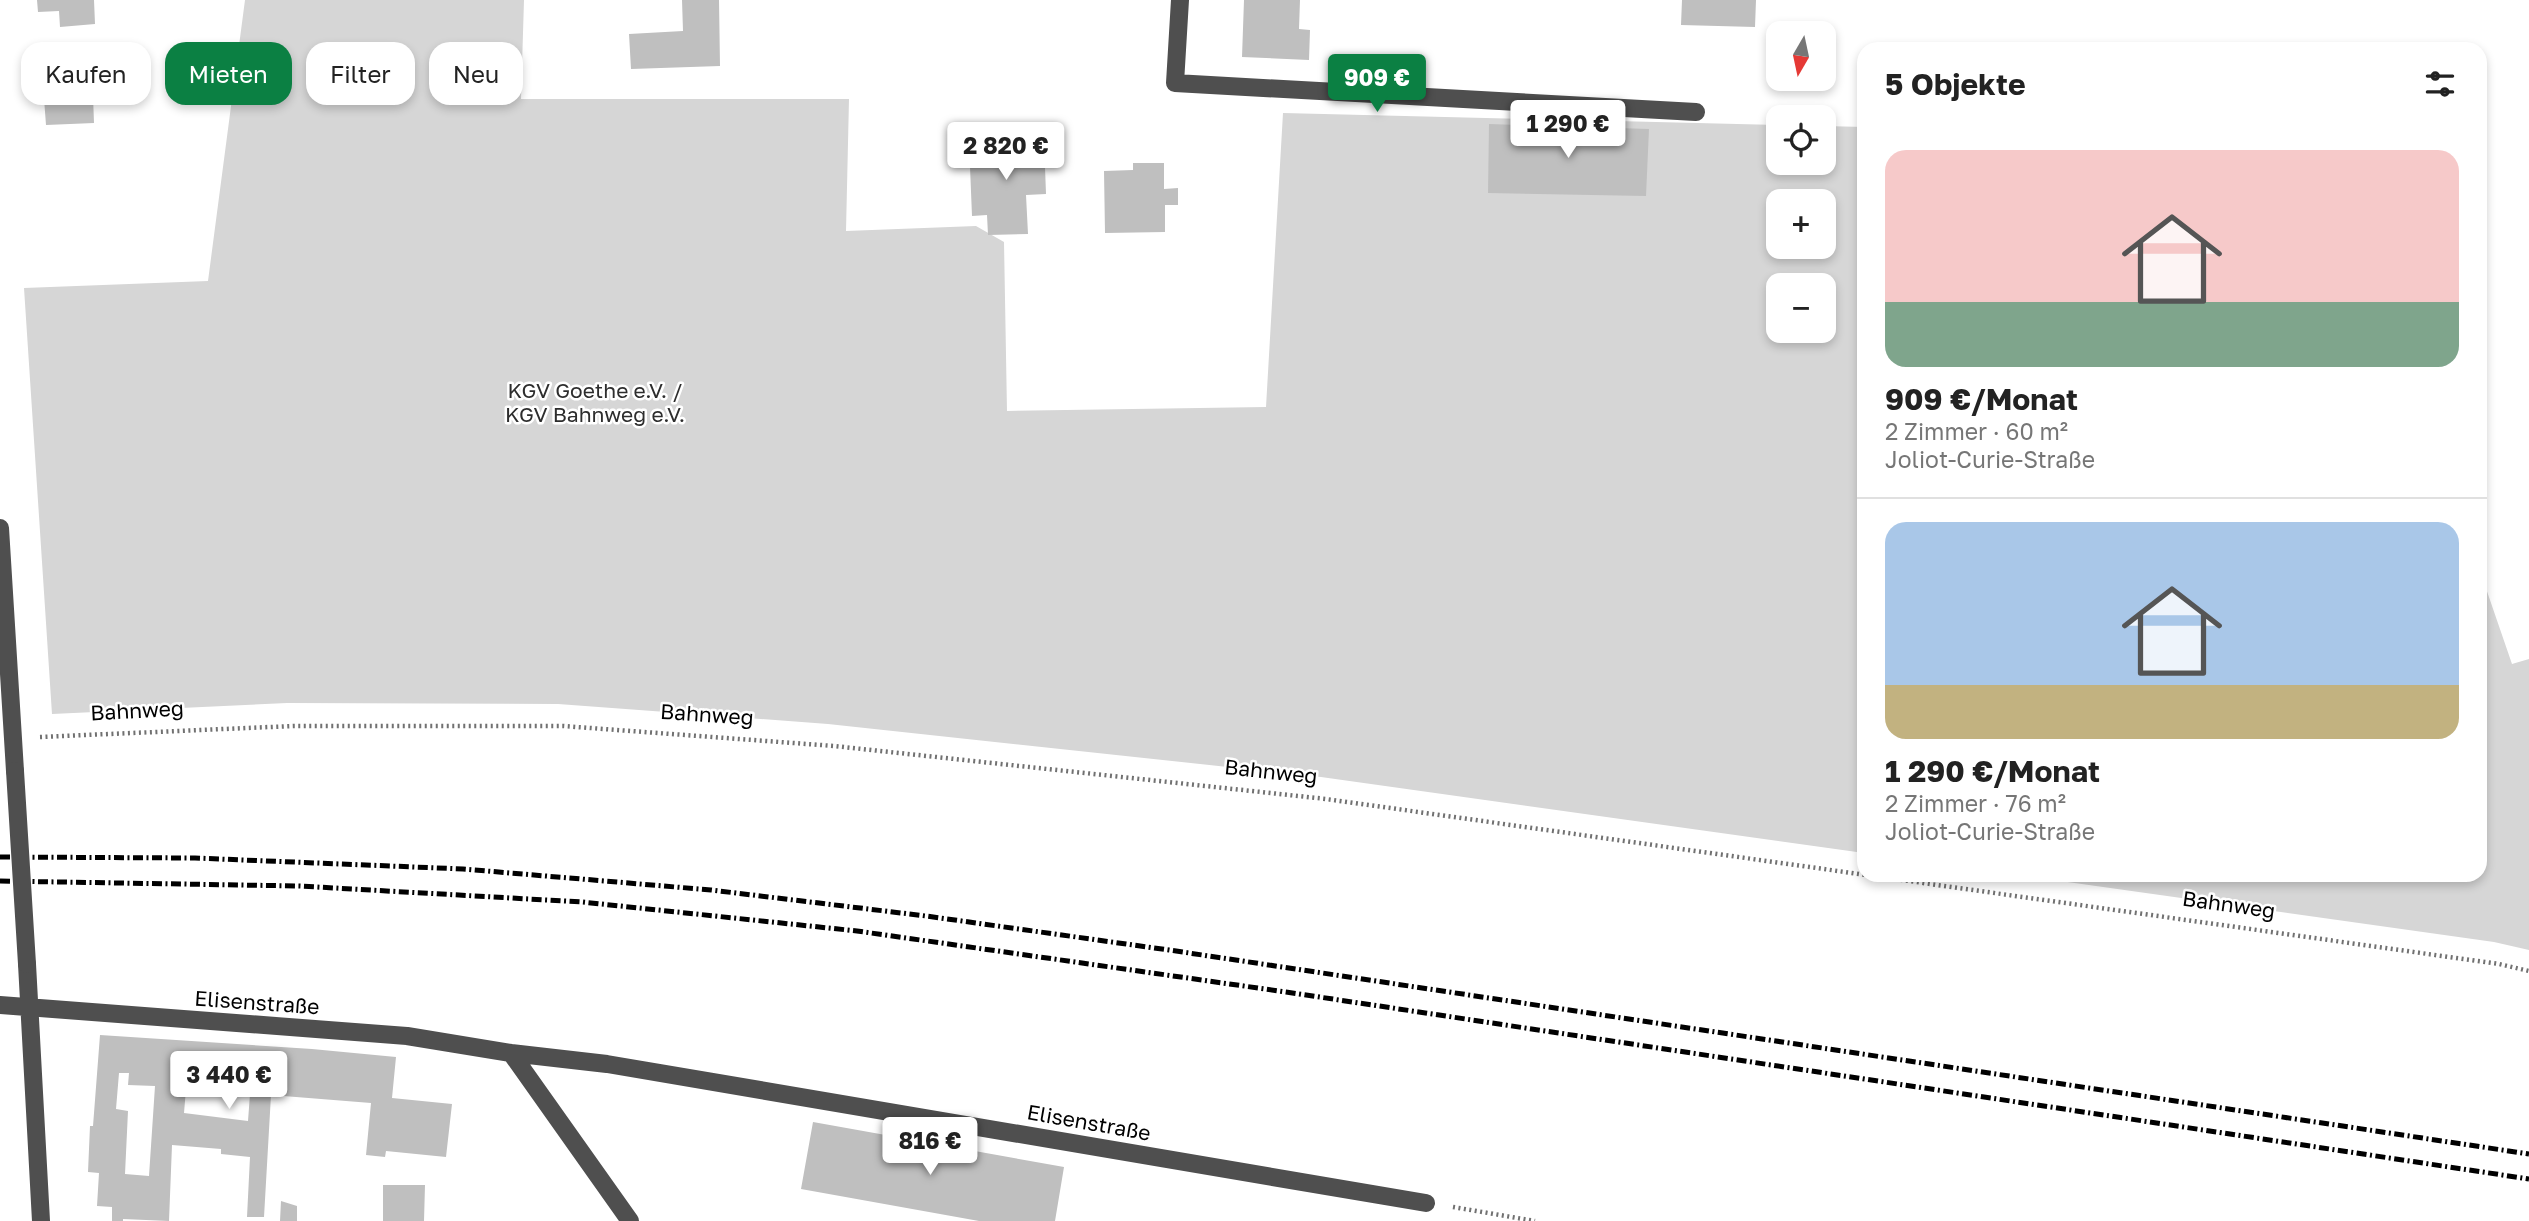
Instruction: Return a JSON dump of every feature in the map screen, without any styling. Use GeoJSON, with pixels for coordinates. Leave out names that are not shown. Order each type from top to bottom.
{"type":"FeatureCollection","features":[{"type":"Feature","properties":{"kind":"street"},"geometry":{"type":"LineString","coordinates":[[1180,0],[1175,83],[1696,112]]}},
{"type":"Feature","properties":{"kind":"street"},"geometry":{"type":"LineString","coordinates":[[0,528],[6,739],[15,771],[41,1221]]}},
{"type":"Feature","properties":{"kind":"street","name":"Elisenstraße"},"geometry":{"type":"LineString","coordinates":[[0,1006],[29,1006],[407,1036],[510,1053],[607,1064],[1426,1203]]}},
{"type":"Feature","properties":{"kind":"street"},"geometry":{"type":"LineString","coordinates":[[510,1053],[630,1221]]}},
{"type":"Feature","properties":{"kind":"path","name":"Bahnweg"},"geometry":{"type":"LineString","coordinates":[[6,739],[293,726],[564,726],[834,746],[1326,799],[1857,874]]}},
{"type":"Feature","properties":{"kind":"path","name":"Bahnweg"},"geometry":{"type":"LineString","coordinates":[[1916,882],[2499,964],[2529,971]]}},
{"type":"Feature","properties":{"kind":"path"},"geometry":{"type":"LineString","coordinates":[[1426,1203],[1535,1221]]}},
{"type":"Feature","properties":{"kind":"green space","name":"KGV Goethe e.V. / KGV Bahnweg e.V."},"geometry":{"type":"Polygon","coordinates":[[[245,0],[524,0],[523,42],[429,42],[429,105],[523,105],[523,99],[849,99],[846,231],[976,226],[1004,242],[1007,411],[1266,407],[1283,113],[1766,125],[1766,175],[1836,175],[1836,126],[1857,127],[1857,852],[1321,777],[828,724],[558,704],[287,703],[52,714],[24,288],[208,281],[231,105],[292,105],[292,42],[239,42],[245,0]]]}},
{"type":"Feature","properties":{"kind":"green space"},"geometry":{"type":"Polygon","coordinates":[[[2487,591],[2512,664],[2529,659],[2529,950],[2494,942],[2068,882],[2487,882],[2487,591]]]}},
{"type":"Feature","properties":{"kind":"building"},"geometry":{"type":"Polygon","coordinates":[[[37,0],[94,0],[95,24],[60,27],[59,11],[38,12],[37,0]]]}},
{"type":"Feature","properties":{"kind":"building"},"geometry":{"type":"Polygon","coordinates":[[[682,0],[719,0],[720,66],[631,69],[629,34],[683,31],[682,0]]]}},
{"type":"Feature","properties":{"kind":"building"},"geometry":{"type":"Polygon","coordinates":[[[1244,0],[1300,0],[1299,29],[1310,30],[1309,60],[1242,57],[1244,0]]]}},
{"type":"Feature","properties":{"kind":"building"},"geometry":{"type":"Polygon","coordinates":[[[1682,0],[1756,0],[1755,27],[1681,25],[1682,0]]]}},
{"type":"Feature","properties":{"kind":"building"},"geometry":{"type":"Polygon","coordinates":[[[44,105],[93,105],[94,123],[46,125],[44,105]]]}},
{"type":"Feature","properties":{"kind":"building"},"geometry":{"type":"Polygon","coordinates":[[[1489,124],[1649,129],[1646,196],[1488,193],[1489,124]]]}},
{"type":"Feature","properties":{"kind":"building"},"geometry":{"type":"Polygon","coordinates":[[[1044,140],[1046,194],[1026,195],[1028,234],[988,235],[987,215],[972,216],[969,142],[1044,140]]]}},
{"type":"Feature","properties":{"kind":"building"},"geometry":{"type":"Polygon","coordinates":[[[1133,163],[1164,163],[1164,189],[1178,188],[1178,205],[1165,205],[1165,232],[1105,233],[1104,171],[1133,170],[1133,163]]]}},
{"type":"Feature","properties":{"kind":"building"},"geometry":{"type":"Polygon","coordinates":[[[100,1035],[396,1057],[392,1098],[452,1104],[446,1157],[386,1151],[385,1157],[366,1155],[371,1103],[271,1095],[264,1217],[247,1217],[250,1157],[221,1154],[221,1149],[172,1145],[169,1221],[112,1221],[112,1207],[97,1206],[99,1173],[88,1172],[90,1126],[93,1126],[100,1035]],[[119,1073],[116,1109],[128,1111],[125,1174],[149,1176],[155,1086],[128,1085],[129,1073],[119,1073]],[[186,1089],[184,1113],[248,1121],[250,1094],[186,1089]]]}},
{"type":"Feature","properties":{"kind":"building"},"geometry":{"type":"Polygon","coordinates":[[[813,1122],[1064,1167],[1055,1221],[979,1221],[801,1189],[813,1122]]]}},
{"type":"Feature","properties":{"kind":"building"},"geometry":{"type":"Polygon","coordinates":[[[383,1185],[425,1185],[424,1221],[383,1221],[383,1185]]]}},
{"type":"Feature","properties":{"kind":"building"},"geometry":{"type":"Polygon","coordinates":[[[281,1201],[297,1206],[297,1221],[280,1221],[281,1201]]]}},
{"type":"Feature","properties":{"kind":"railway"},"geometry":{"type":"LineString","coordinates":[[0,857],[195,858],[463,869],[711,890],[926,916],[1169,950],[2529,1154]]}},
{"type":"Feature","properties":{"kind":"railway"},"geometry":{"type":"LineString","coordinates":[[0,881],[299,886],[582,902],[857,931],[1286,992],[2529,1179]]}}]}
